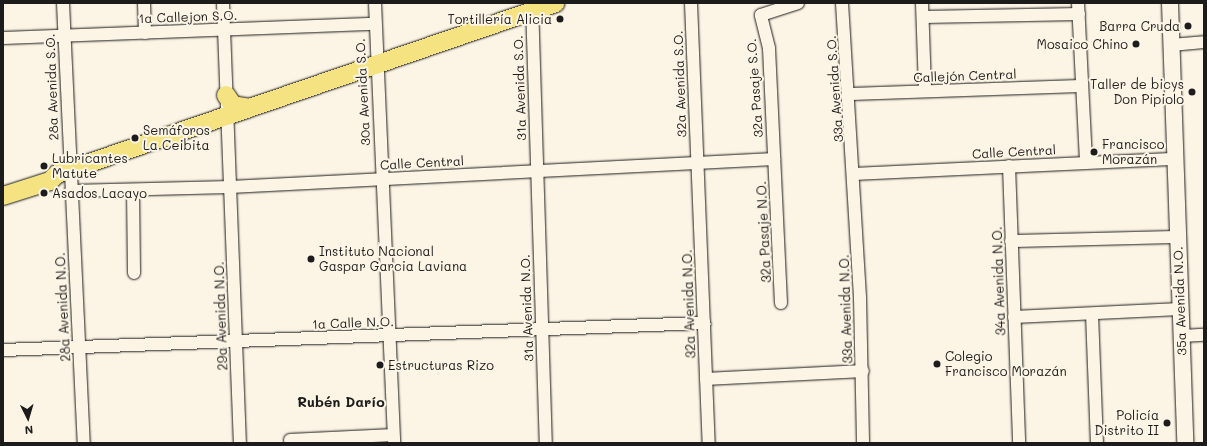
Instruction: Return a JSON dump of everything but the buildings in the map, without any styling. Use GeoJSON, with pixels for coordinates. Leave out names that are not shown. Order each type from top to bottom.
{"type":"FeatureCollection","features":[{"type":"Feature","properties":{"kind":"main road"},"geometry":{"type":"LineString","coordinates":[[3,196],[50,181],[63,172],[376,64],[532,7],[556,3]]}},
{"type":"Feature","properties":{"kind":"main road","name":"35a Avenida N.O."},"geometry":{"type":"LineString","coordinates":[[1170,3],[1182,336],[1184,443]]}},
{"type":"Feature","properties":{"kind":"main road"},"geometry":{"type":"LineString","coordinates":[[226,95],[233,105],[250,108]]}},
{"type":"Feature","properties":{"kind":"main road"},"geometry":{"type":"LineString","coordinates":[[3,185],[47,171],[63,172]]}},
{"type":"Feature","properties":{"kind":"street","name":"28a Avenida S.O."},"geometry":{"type":"LineString","coordinates":[[63,3],[65,36],[63,172]]}},
{"type":"Feature","properties":{"kind":"street"},"geometry":{"type":"LineString","coordinates":[[144,3],[144,33]]}},
{"type":"Feature","properties":{"kind":"street","name":"29a Avenida N.O."},"geometry":{"type":"LineString","coordinates":[[223,3],[240,443]]}},
{"type":"Feature","properties":{"kind":"street","name":"30a Avenida S.O."},"geometry":{"type":"LineString","coordinates":[[375,3],[376,64],[393,439]]}},
{"type":"Feature","properties":{"kind":"street","name":"32a Avenida S.O."},"geometry":{"type":"LineString","coordinates":[[691,3],[697,164]]}},
{"type":"Feature","properties":{"kind":"street","name":"32a Pasaje S.O."},"geometry":{"type":"LineString","coordinates":[[774,159],[769,48],[761,15],[798,3]]}},
{"type":"Feature","properties":{"kind":"street","name":"33a Avenida S.O."},"geometry":{"type":"LineString","coordinates":[[842,3],[850,94],[854,174]]}},
{"type":"Feature","properties":{"kind":"street"},"geometry":{"type":"LineString","coordinates":[[922,3],[924,17],[925,91]]}},
{"type":"Feature","properties":{"kind":"street","name":"31a Avenida S.O."},"geometry":{"type":"LineString","coordinates":[[532,7],[537,172]]}},
{"type":"Feature","properties":{"kind":"street"},"geometry":{"type":"LineString","coordinates":[[924,17],[1078,8],[1086,162]]}},
{"type":"Feature","properties":{"kind":"street","name":"1a Callejon S.O."},"geometry":{"type":"LineString","coordinates":[[3,38],[375,24]]}},
{"type":"Feature","properties":{"kind":"street"},"geometry":{"type":"LineString","coordinates":[[1171,45],[1204,42]]}},
{"type":"Feature","properties":{"kind":"street","name":"Callejón Central"},"geometry":{"type":"LineString","coordinates":[[850,94],[1082,86]]}},
{"type":"Feature","properties":{"kind":"street","name":"Calle Central"},"geometry":{"type":"LineString","coordinates":[[71,192],[230,187],[774,159]]}},
{"type":"Feature","properties":{"kind":"street","name":"32a Pasaje N.O."},"geometry":{"type":"LineString","coordinates":[[774,159],[782,303]]}},
{"type":"Feature","properties":{"kind":"street","name":"Calle Central"},"geometry":{"type":"LineString","coordinates":[[854,174],[1176,159]]}},
{"type":"Feature","properties":{"kind":"street","name":"32a Avenida N.O."},"geometry":{"type":"LineString","coordinates":[[697,164],[709,443]]}},
{"type":"Feature","properties":{"kind":"street","name":"34a Avenida N.O."},"geometry":{"type":"LineString","coordinates":[[1009,166],[1019,443]]}},
{"type":"Feature","properties":{"kind":"street","name":"28a Avenida N.O."},"geometry":{"type":"LineString","coordinates":[[63,172],[71,192],[84,443]]}},
{"type":"Feature","properties":{"kind":"street","name":"31a Avenida N.O."},"geometry":{"type":"LineString","coordinates":[[537,172],[546,443]]}},
{"type":"Feature","properties":{"kind":"street","name":"33a Avenida N.O."},"geometry":{"type":"LineString","coordinates":[[854,174],[863,372],[863,443]]}},
{"type":"Feature","properties":{"kind":"street"},"geometry":{"type":"LineString","coordinates":[[133,190],[134,273]]}},
{"type":"Feature","properties":{"kind":"street"},"geometry":{"type":"LineString","coordinates":[[1011,241],[1178,237]]}},
{"type":"Feature","properties":{"kind":"street"},"geometry":{"type":"LineString","coordinates":[[1014,317],[1092,314],[1180,308]]}},
{"type":"Feature","properties":{"kind":"street"},"geometry":{"type":"LineString","coordinates":[[1092,314],[1097,443]]}},
{"type":"Feature","properties":{"kind":"street","name":"1a Calle N.O."},"geometry":{"type":"LineString","coordinates":[[3,350],[704,323]]}},
{"type":"Feature","properties":{"kind":"street"},"geometry":{"type":"LineString","coordinates":[[1182,336],[1204,335]]}},
{"type":"Feature","properties":{"kind":"street"},"geometry":{"type":"LineString","coordinates":[[706,379],[863,372]]}},
{"type":"Feature","properties":{"kind":"street"},"geometry":{"type":"LineString","coordinates":[[290,440],[393,439]]}},
{"type":"Feature","properties":{"kind":"place","name":"Tortillería Alicia"},"geometry":{"type":"Point","coordinates":[560,19]}},
{"type":"Feature","properties":{"kind":"place","name":"Barra Cruda"},"geometry":{"type":"Point","coordinates":[1188,26]}},
{"type":"Feature","properties":{"kind":"place","name":"Mosaico Chino"},"geometry":{"type":"Point","coordinates":[1136,44]}},
{"type":"Feature","properties":{"kind":"place","name":"Taller de bicys Don Pipiolo"},"geometry":{"type":"Point","coordinates":[1192,92]}},
{"type":"Feature","properties":{"kind":"place","name":"Semáforos La Ceibita"},"geometry":{"type":"Point","coordinates":[135,138]}},
{"type":"Feature","properties":{"kind":"place","name":"Francisco Morazán"},"geometry":{"type":"Point","coordinates":[1094,152]}},
{"type":"Feature","properties":{"kind":"place","name":"Lubricantes Matute"},"geometry":{"type":"Point","coordinates":[44,166]}},
{"type":"Feature","properties":{"kind":"place","name":"Asados Lacayo"},"geometry":{"type":"Point","coordinates":[44,193]}},
{"type":"Feature","properties":{"kind":"place","name":"Instituto Nacional Gaspar Garcia Laviana"},"geometry":{"type":"Point","coordinates":[311,259]}},
{"type":"Feature","properties":{"kind":"place","name":"Colegio Francisco Morazán"},"geometry":{"type":"Point","coordinates":[937,364]}},
{"type":"Feature","properties":{"kind":"place","name":"Estructuras Rizo"},"geometry":{"type":"Point","coordinates":[380,365]}},
{"type":"Feature","properties":{"kind":"place","name":"Policía Distrito II"},"geometry":{"type":"Point","coordinates":[1167,423]}},
{"type":"Feature","properties":{"kind":"district","name":"Rubén Darío"},"geometry":{"type":"Point","coordinates":[341,402]}}]}
